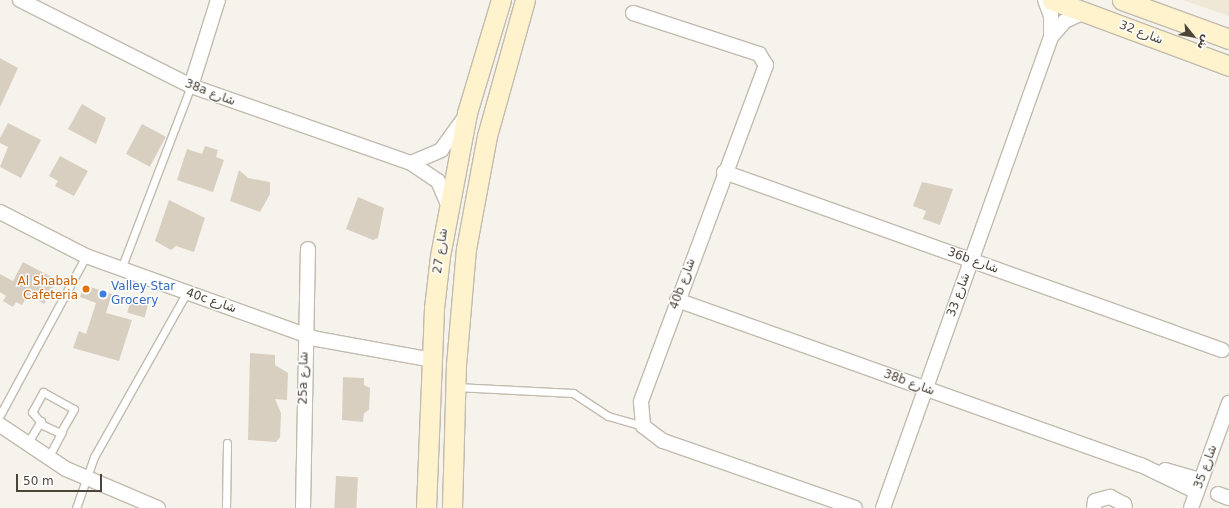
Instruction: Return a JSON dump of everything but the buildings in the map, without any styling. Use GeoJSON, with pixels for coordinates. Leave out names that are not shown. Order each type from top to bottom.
{"type":"FeatureCollection","features":[{"type":"Feature","properties":{"kind":"street","name":"38a شارع"},"geometry":{"type":"LineString","coordinates":[[20,0],[191,86],[411,163],[438,181],[448,204]]}},
{"type":"Feature","properties":{"kind":"street"},"geometry":{"type":"LineString","coordinates":[[191,86],[218,0]]}},
{"type":"Feature","properties":{"kind":"street","name":"شارع 27"},"geometry":{"type":"LineString","coordinates":[[426,508],[434,308],[448,204],[467,113],[501,0]]}},
{"type":"Feature","properties":{"kind":"street","name":"شارع 27"},"geometry":{"type":"LineString","coordinates":[[452,508],[455,387],[460,307],[476,192],[511,43],[525,0]]}},
{"type":"Feature","properties":{"kind":"street","name":"شارع 33"},"geometry":{"type":"LineString","coordinates":[[883,508],[1051,37],[1051,16],[1045,0]]}},
{"type":"Feature","properties":{"kind":"street","name":"شارع 32"},"geometry":{"type":"LineString","coordinates":[[1052,0],[1224,62]]}},
{"type":"Feature","properties":{"kind":"street","name":"شارع 32"},"geometry":{"type":"LineString","coordinates":[[1122,0],[1229,39]]}},
{"type":"Feature","properties":{"kind":"street","name":"شارع 33"},"geometry":{"type":"LineString","coordinates":[[1051,37],[1065,21],[1084,12]]}},
{"type":"Feature","properties":{"kind":"street","name":"40b شارع"},"geometry":{"type":"LineString","coordinates":[[633,13],[764,58],[765,68],[724,172],[641,402],[643,426]]}},
{"type":"Feature","properties":{"kind":"street"},"geometry":{"type":"LineString","coordinates":[[411,163],[442,150],[467,113]]}},
{"type":"Feature","properties":{"kind":"street","name":"36b شارع"},"geometry":{"type":"LineString","coordinates":[[724,172],[1222,350]]}},
{"type":"Feature","properties":{"kind":"street","name":"40c شارع"},"geometry":{"type":"LineString","coordinates":[[0,212],[86,256],[304,334],[330,342],[432,360]]}},
{"type":"Feature","properties":{"kind":"street","name":"25a شارع"},"geometry":{"type":"LineString","coordinates":[[303,508],[304,334],[308,249]]}},
{"type":"Feature","properties":{"kind":"street","name":"38b شارع"},"geometry":{"type":"LineString","coordinates":[[677,300],[925,390],[1199,486]]}},
{"type":"Feature","properties":{"kind":"street","name":"شارع 35"},"geometry":{"type":"LineString","coordinates":[[1191,508],[1229,403]]}},
{"type":"Feature","properties":{"kind":"street"},"geometry":{"type":"LineString","coordinates":[[0,425],[48,458],[86,479],[158,508]]}},
{"type":"Feature","properties":{"kind":"street"},"geometry":{"type":"LineString","coordinates":[[643,426],[663,441],[855,508]]}},
{"type":"Feature","properties":{"kind":"street"},"geometry":{"type":"LineString","coordinates":[[1094,508],[1095,500],[1110,497],[1124,504],[1125,508]]}},
{"type":"Feature","properties":{"kind":"lane"},"geometry":{"type":"LineString","coordinates":[[121,268],[191,86]]}},
{"type":"Feature","properties":{"kind":"lane"},"geometry":{"type":"LineString","coordinates":[[0,415],[86,256]]}},
{"type":"Feature","properties":{"kind":"lane"},"geometry":{"type":"LineString","coordinates":[[76,508],[94,457],[187,292]]}},
{"type":"Feature","properties":{"kind":"lane"},"geometry":{"type":"LineString","coordinates":[[455,387],[573,393],[608,416],[643,426]]}},
{"type":"Feature","properties":{"kind":"lane"},"geometry":{"type":"LineString","coordinates":[[48,458],[62,432],[74,409],[46,392],[32,409],[40,421],[57,434],[62,432]]}},
{"type":"Feature","properties":{"kind":"lane"},"geometry":{"type":"LineString","coordinates":[[27,444],[40,421]]}},
{"type":"Feature","properties":{"kind":"lane"},"geometry":{"type":"LineString","coordinates":[[226,508],[227,443]]}},
{"type":"Feature","properties":{"kind":"shaded area"},"geometry":{"type":"Polygon","coordinates":[[[1183,0],[1229,0],[1229,16],[1183,0]]]}},
{"type":"Feature","properties":{"kind":"place","name":"Al Shabab Cafeteria"},"geometry":{"type":"Point","coordinates":[86,289]}},
{"type":"Feature","properties":{"kind":"place","name":"Valley Star Grocery"},"geometry":{"type":"Point","coordinates":[103,294]}}]}
